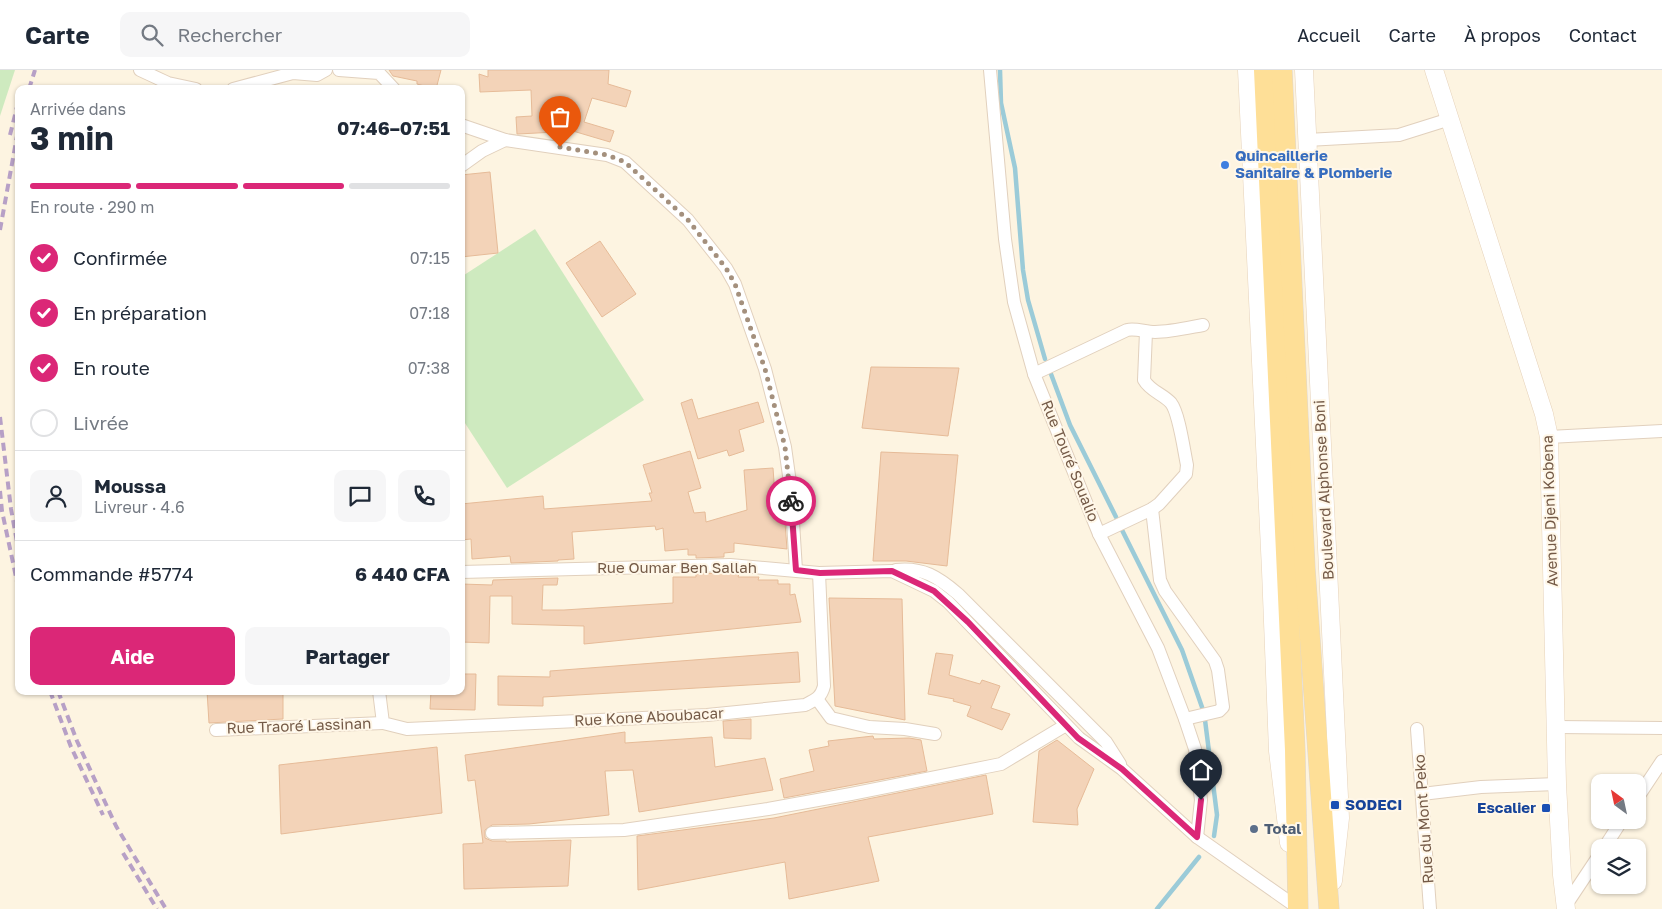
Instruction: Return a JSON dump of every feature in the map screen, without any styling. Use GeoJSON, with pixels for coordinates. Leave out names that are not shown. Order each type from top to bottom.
{"type":"FeatureCollection","features":[{"type":"Feature","properties":{"kind":"main road","name":"Boulevard Alphonse Boni"},"geometry":{"type":"LineString","coordinates":[[1264,70],[1305,568],[1330,909]]}},
{"type":"Feature","properties":{"kind":"main road","name":"Boulevard Alphonse Boni"},"geometry":{"type":"LineString","coordinates":[[1282,70],[1298,908]]}},
{"type":"Feature","properties":{"kind":"street"},"geometry":{"type":"LineString","coordinates":[[140,70],[168,83],[177,85]]}},
{"type":"Feature","properties":{"kind":"street"},"geometry":{"type":"LineString","coordinates":[[248,85],[293,73],[317,75],[326,70]]}},
{"type":"Feature","properties":{"kind":"street"},"geometry":{"type":"LineString","coordinates":[[339,70],[379,72],[390,85]]}},
{"type":"Feature","properties":{"kind":"street","name":"Rue Touré Soualio"},"geometry":{"type":"LineString","coordinates":[[990,70],[1005,239],[1014,302],[1034,374],[1099,534],[1158,648],[1185,719],[1195,749],[1201,800],[1197,837]]}},
{"type":"Feature","properties":{"kind":"street"},"geometry":{"type":"LineString","coordinates":[[1247,70],[1278,751],[1298,908]]}},
{"type":"Feature","properties":{"kind":"street","name":"Boulevard Alphonse Boni"},"geometry":{"type":"LineString","coordinates":[[1304,70],[1340,818],[1330,909]]}},
{"type":"Feature","properties":{"kind":"street","name":"Avenue Djeni Kobena"},"geometry":{"type":"LineString","coordinates":[[1434,70],[1544,414],[1549,437],[1558,784],[1562,876],[1566,907]]}},
{"type":"Feature","properties":{"kind":"street"},"geometry":{"type":"LineString","coordinates":[[1307,140],[1399,135],[1450,119]]}},
{"type":"Feature","properties":{"kind":"street"},"geometry":{"type":"LineString","coordinates":[[465,126],[506,140],[607,155],[625,162],[688,220],[726,268],[735,284],[765,369],[785,447],[796,570]]}},
{"type":"Feature","properties":{"kind":"street"},"geometry":{"type":"LineString","coordinates":[[465,163],[482,151],[506,140]]}},
{"type":"Feature","properties":{"kind":"street"},"geometry":{"type":"LineString","coordinates":[[1034,374],[1127,330],[1134,328],[1146,332],[1157,332],[1203,325]]}},
{"type":"Feature","properties":{"kind":"street"},"geometry":{"type":"LineString","coordinates":[[1099,534],[1152,509],[1159,504],[1186,474],[1187,465],[1175,410],[1171,402],[1151,388],[1144,380],[1146,332]]}},
{"type":"Feature","properties":{"kind":"street"},"geometry":{"type":"LineString","coordinates":[[1549,437],[1662,432]]}},
{"type":"Feature","properties":{"kind":"street"},"geometry":{"type":"LineString","coordinates":[[1152,509],[1160,580],[1165,591],[1215,661],[1218,670],[1223,707],[1219,711],[1185,719]]}},
{"type":"Feature","properties":{"kind":"street","name":"Rue Oumar Ben Sallah"},"geometry":{"type":"LineString","coordinates":[[465,572],[730,565],[820,573],[906,569],[927,572],[944,582],[958,594],[1106,742],[1122,769]]}},
{"type":"Feature","properties":{"kind":"street","name":"Rue Oumar Ben Sallah"},"geometry":{"type":"LineString","coordinates":[[892,571],[926,586],[948,602],[1078,738],[1122,769],[1197,837],[1298,908]]}},
{"type":"Feature","properties":{"kind":"street"},"geometry":{"type":"LineString","coordinates":[[820,573],[824,686],[817,700],[831,718],[869,727],[905,729],[935,734]]}},
{"type":"Feature","properties":{"kind":"street"},"geometry":{"type":"LineString","coordinates":[[380,695],[383,723]]}},
{"type":"Feature","properties":{"kind":"street","name":"Rue Kone Aboubacar"},"geometry":{"type":"LineString","coordinates":[[383,723],[407,729],[707,714],[805,705],[817,700]]}},
{"type":"Feature","properties":{"kind":"street","name":"Rue Traoré Lassinan"},"geometry":{"type":"LineString","coordinates":[[216,730],[383,723]]}},
{"type":"Feature","properties":{"kind":"street"},"geometry":{"type":"LineString","coordinates":[[492,833],[624,830],[768,809],[1001,764],[1066,725]]}},
{"type":"Feature","properties":{"kind":"street"},"geometry":{"type":"LineString","coordinates":[[1556,727],[1662,728]]}},
{"type":"Feature","properties":{"kind":"street","name":"Rue du Mont Peko"},"geometry":{"type":"LineString","coordinates":[[1417,729],[1430,909]]}},
{"type":"Feature","properties":{"kind":"street"},"geometry":{"type":"LineString","coordinates":[[1646,785],[1662,761]]}},
{"type":"Feature","properties":{"kind":"street"},"geometry":{"type":"LineString","coordinates":[[1422,794],[1481,787],[1558,784]]}},
{"type":"Feature","properties":{"kind":"street"},"geometry":{"type":"LineString","coordinates":[[1566,907],[1591,868]]}},
{"type":"Feature","properties":{"kind":"green space"},"geometry":{"type":"Polygon","coordinates":[[[0,70],[15,70],[0,116],[0,70]]]}},
{"type":"Feature","properties":{"kind":"green space"},"geometry":{"type":"Polygon","coordinates":[[[535,229],[644,400],[507,488],[465,423],[465,274],[535,229]]]}},
{"type":"Feature","properties":{"kind":"building"},"geometry":{"type":"Polygon","coordinates":[[[389,70],[441,70],[437,85],[421,85],[417,84],[417,81],[393,76],[389,70]]]}},
{"type":"Feature","properties":{"kind":"building"},"geometry":{"type":"Polygon","coordinates":[[[488,70],[609,70],[608,84],[631,91],[626,107],[592,98],[584,122],[614,131],[610,142],[556,126],[556,132],[517,134],[516,117],[532,116],[531,90],[480,92],[479,74],[488,77],[488,70]]]}},
{"type":"Feature","properties":{"kind":"building"},"geometry":{"type":"Polygon","coordinates":[[[490,172],[498,253],[465,257],[465,175],[490,172]]]}},
{"type":"Feature","properties":{"kind":"building"},"geometry":{"type":"Polygon","coordinates":[[[600,241],[636,294],[602,317],[566,263],[600,241]]]}},
{"type":"Feature","properties":{"kind":"building"},"geometry":{"type":"Polygon","coordinates":[[[871,367],[959,368],[948,436],[862,428],[871,367]]]}},
{"type":"Feature","properties":{"kind":"building"},"geometry":{"type":"Polygon","coordinates":[[[692,399],[698,419],[758,402],[764,422],[739,430],[744,451],[729,456],[727,450],[698,459],[681,403],[692,399]]]}},
{"type":"Feature","properties":{"kind":"building"},"geometry":{"type":"Polygon","coordinates":[[[690,451],[701,488],[688,492],[694,513],[705,512],[706,522],[747,510],[744,470],[773,468],[776,509],[784,509],[787,549],[734,543],[734,552],[724,553],[724,557],[696,558],[696,555],[688,555],[688,549],[665,551],[663,528],[656,530],[655,526],[572,532],[574,559],[511,563],[510,556],[472,559],[471,539],[465,540],[465,504],[543,496],[544,509],[652,501],[649,493],[652,493],[643,465],[690,451]]]}},
{"type":"Feature","properties":{"kind":"building"},"geometry":{"type":"Polygon","coordinates":[[[881,452],[958,455],[947,566],[906,561],[873,561],[881,452]]]}},
{"type":"Feature","properties":{"kind":"building"},"geometry":{"type":"Polygon","coordinates":[[[696,574],[739,574],[738,577],[759,577],[758,580],[778,580],[778,584],[790,584],[790,595],[795,594],[801,622],[584,644],[584,626],[512,624],[512,596],[490,596],[489,643],[465,642],[465,584],[492,585],[493,580],[558,578],[557,585],[543,585],[542,610],[564,610],[673,603],[673,577],[696,577],[696,574]]]}},
{"type":"Feature","properties":{"kind":"building"},"geometry":{"type":"Polygon","coordinates":[[[829,598],[902,599],[905,720],[835,706],[829,598]]]}},
{"type":"Feature","properties":{"kind":"building"},"geometry":{"type":"Polygon","coordinates":[[[798,652],[800,682],[543,697],[543,706],[498,705],[498,676],[550,677],[550,671],[798,652]]]}},
{"type":"Feature","properties":{"kind":"building"},"geometry":{"type":"Polygon","coordinates":[[[936,653],[953,655],[949,675],[980,684],[982,680],[1000,686],[991,708],[1010,714],[1002,730],[967,716],[971,706],[953,701],[954,699],[928,694],[936,653]]]}},
{"type":"Feature","properties":{"kind":"building"},"geometry":{"type":"Polygon","coordinates":[[[465,674],[476,674],[475,710],[430,709],[431,695],[465,695],[465,674]]]}},
{"type":"Feature","properties":{"kind":"building"},"geometry":{"type":"Polygon","coordinates":[[[207,695],[283,695],[283,719],[209,723],[207,695]]]}},
{"type":"Feature","properties":{"kind":"building"},"geometry":{"type":"Polygon","coordinates":[[[751,719],[751,739],[724,738],[723,721],[751,719]]]}},
{"type":"Feature","properties":{"kind":"building"},"geometry":{"type":"Polygon","coordinates":[[[625,732],[625,743],[712,737],[715,767],[765,758],[773,790],[639,812],[633,770],[605,771],[609,815],[529,824],[492,825],[485,830],[485,838],[492,841],[571,840],[568,886],[464,889],[463,844],[483,843],[475,780],[468,781],[465,755],[625,732]]]}},
{"type":"Feature","properties":{"kind":"building"},"geometry":{"type":"Polygon","coordinates":[[[873,736],[874,739],[909,738],[921,740],[927,771],[784,798],[780,779],[814,771],[809,750],[829,746],[828,741],[873,736]]]}},
{"type":"Feature","properties":{"kind":"building"},"geometry":{"type":"Polygon","coordinates":[[[1057,740],[1094,769],[1077,809],[1078,825],[1033,822],[1039,751],[1057,740]]]}},
{"type":"Feature","properties":{"kind":"building"},"geometry":{"type":"Polygon","coordinates":[[[437,747],[442,813],[281,834],[279,765],[437,747]]]}},
{"type":"Feature","properties":{"kind":"building"},"geometry":{"type":"Polygon","coordinates":[[[986,775],[993,814],[868,837],[879,881],[789,899],[785,862],[638,890],[637,836],[774,818],[986,775]]]}},
{"type":"Feature","properties":{"kind":"waterway"},"geometry":{"type":"LineString","coordinates":[[1000,70],[1001,103],[1015,168],[1023,270],[1028,300],[1045,359]]}},
{"type":"Feature","properties":{"kind":"waterway"},"geometry":{"type":"LineString","coordinates":[[1051,374],[1070,425],[1116,517]]}},
{"type":"Feature","properties":{"kind":"waterway"},"geometry":{"type":"LineString","coordinates":[[1121,528],[1182,650],[1203,710]]}},
{"type":"Feature","properties":{"kind":"waterway"},"geometry":{"type":"LineString","coordinates":[[1205,720],[1217,815],[1214,836]]}},
{"type":"Feature","properties":{"kind":"waterway"},"geometry":{"type":"LineString","coordinates":[[1157,909],[1199,857]]}},
{"type":"Feature","properties":{"kind":"railway"},"geometry":{"type":"LineString","coordinates":[[30,85],[35,70]]}},
{"type":"Feature","properties":{"kind":"railway"},"geometry":{"type":"LineString","coordinates":[[10,135],[15,115]]}},
{"type":"Feature","properties":{"kind":"railway"},"geometry":{"type":"LineString","coordinates":[[0,230],[15,147]]}},
{"type":"Feature","properties":{"kind":"railway"},"geometry":{"type":"LineString","coordinates":[[0,417],[15,531]]}},
{"type":"Feature","properties":{"kind":"railway"},"geometry":{"type":"LineString","coordinates":[[0,491],[2,511],[15,572]]}},
{"type":"Feature","properties":{"kind":"railway"},"geometry":{"type":"LineString","coordinates":[[52,695],[71,747],[103,815]]}},
{"type":"Feature","properties":{"kind":"railway"},"geometry":{"type":"LineString","coordinates":[[60,695],[77,741],[116,826],[166,909]]}},
{"type":"Feature","properties":{"kind":"railway"},"geometry":{"type":"LineString","coordinates":[[123,853],[157,909]]}},
{"type":"Feature","properties":{"kind":"way so far"},"geometry":{"type":"LineString","coordinates":[[560,147],[607,155],[625,162],[688,220],[726,268],[735,284],[765,369],[785,447],[791,501]]}},
{"type":"Feature","properties":{"kind":"place","name":"Quincaillerie Sanitaire & Plomberie"},"geometry":{"type":"Point","coordinates":[1225,165]}},
{"type":"Feature","properties":{"kind":"place","name":"SODECI"},"geometry":{"type":"Point","coordinates":[1335,805]}},
{"type":"Feature","properties":{"kind":"place","name":"Escalier"},"geometry":{"type":"Point","coordinates":[1546,808]}},
{"type":"Feature","properties":{"kind":"place","name":"Total"},"geometry":{"type":"Point","coordinates":[1254,829]}},
{"type":"Feature","properties":{"kind":"route"},"geometry":{"type":"LineString","coordinates":[[791,501],[796,570],[820,573],[892,571],[934,591],[968,622],[1078,738],[1122,769],[1197,837],[1201,800]]}}]}
